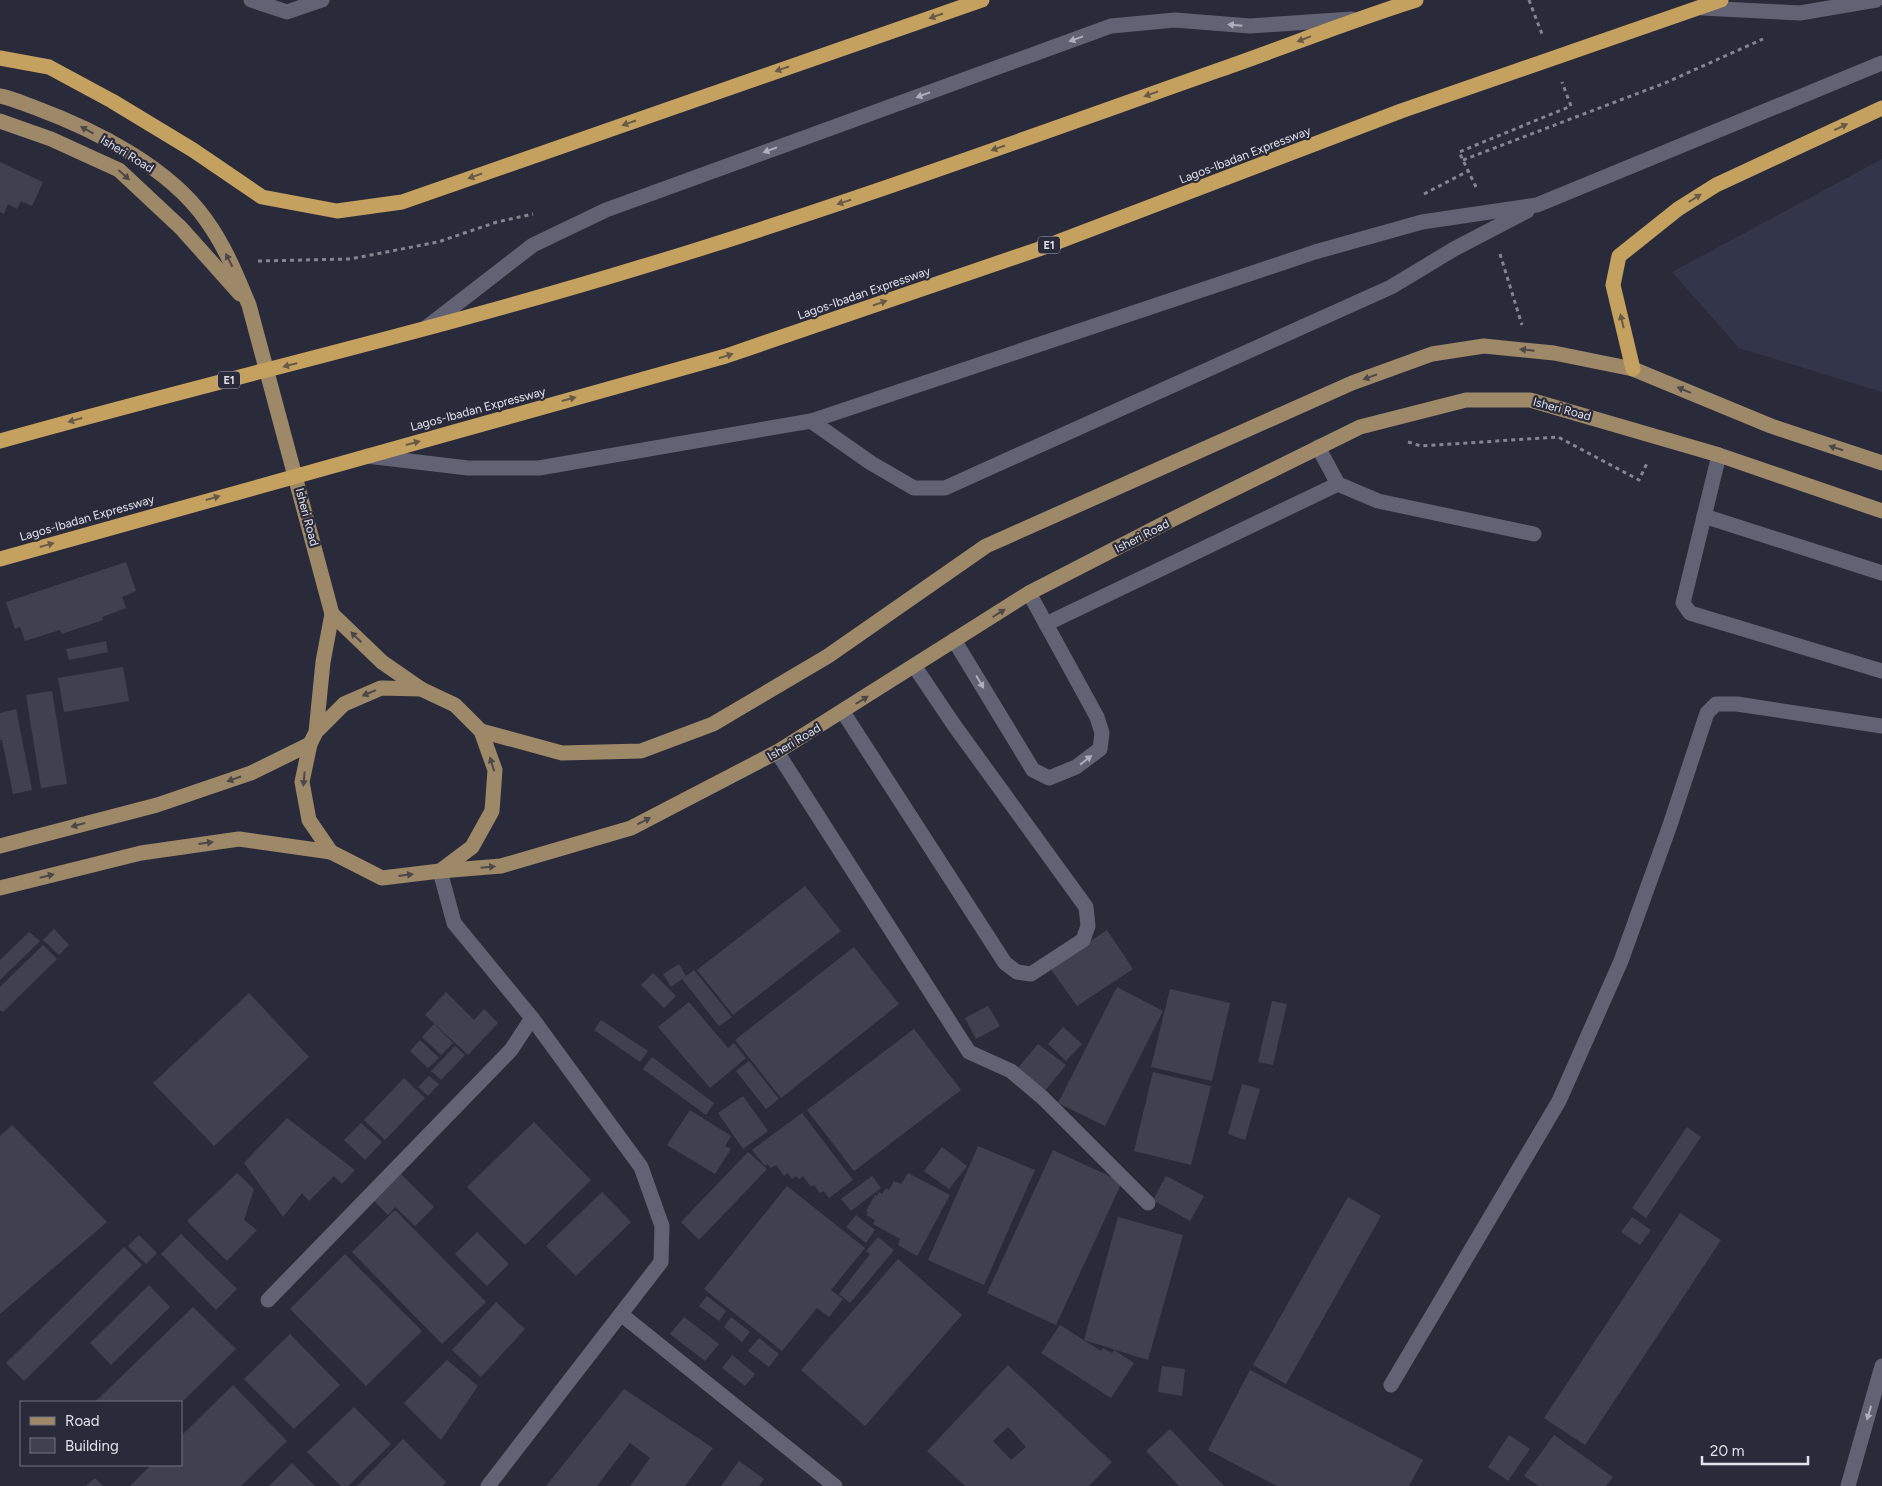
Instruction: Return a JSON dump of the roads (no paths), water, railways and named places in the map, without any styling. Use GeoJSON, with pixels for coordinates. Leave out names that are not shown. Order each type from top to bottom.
{"type":"FeatureCollection","features":[{"type":"Feature","properties":{"kind":"highway"},"geometry":{"type":"LineString","coordinates":[[0,58],[49,67],[112,101],[193,150],[262,198],[337,211],[402,202],[982,0]]}},
{"type":"Feature","properties":{"kind":"highway","name":"E1"},"geometry":{"type":"LineString","coordinates":[[0,441],[122,407],[337,353],[640,268],[863,196],[1283,47],[1354,19],[1416,0]]}},
{"type":"Feature","properties":{"kind":"highway","name":"Lagos-Ibadan Expressway"},"geometry":{"type":"LineString","coordinates":[[0,559],[166,511],[726,356],[1039,249],[1401,111],[1721,0]]}},
{"type":"Feature","properties":{"kind":"highway"},"geometry":{"type":"LineString","coordinates":[[1633,369],[1613,285],[1620,256],[1678,209],[1716,185],[1882,108]]}},
{"type":"Feature","properties":{"kind":"main road","name":"Isheri Road"},"geometry":{"type":"LineString","coordinates":[[0,96],[69,120],[149,165],[176,188],[206,219],[229,259],[249,305],[332,614],[323,662],[313,738],[302,782],[309,820],[331,852],[382,878],[501,866],[631,828],[777,752],[1030,593],[1360,427],[1466,400],[1530,400],[1719,455],[1882,511]]}},
{"type":"Feature","properties":{"kind":"main road","name":"Isheri Road"},"geometry":{"type":"LineString","coordinates":[[0,122],[51,139],[119,170],[181,228],[249,305]]}},
{"type":"Feature","properties":{"kind":"main road","name":"Isheri Road"},"geometry":{"type":"LineString","coordinates":[[481,731],[562,753],[641,752],[713,724],[828,656],[986,546],[1352,383],[1432,354],[1484,346],[1554,353],[1633,369],[1771,426],[1882,463]]}},
{"type":"Feature","properties":{"kind":"main road","name":"Isheri Road"},"geometry":{"type":"LineString","coordinates":[[332,614],[382,662],[421,689],[454,705],[481,731],[495,770],[492,811],[472,847],[440,871]]}},
{"type":"Feature","properties":{"kind":"main road","name":"Isheri Road"},"geometry":{"type":"LineString","coordinates":[[313,738],[344,704],[381,688],[421,689]]}},
{"type":"Feature","properties":{"kind":"main road"},"geometry":{"type":"LineString","coordinates":[[0,846],[157,805],[251,772],[313,738]]}},
{"type":"Feature","properties":{"kind":"main road"},"geometry":{"type":"LineString","coordinates":[[0,888],[142,853],[239,838],[331,852]]}},
{"type":"Feature","properties":{"kind":"street"},"geometry":{"type":"LineString","coordinates":[[251,0],[287,12],[322,0]]}},
{"type":"Feature","properties":{"kind":"street"},"geometry":{"type":"LineString","coordinates":[[1702,8],[1800,13],[1876,0]]}},
{"type":"Feature","properties":{"kind":"street"},"geometry":{"type":"LineString","coordinates":[[427,328],[533,245],[606,210],[1110,26],[1175,20],[1250,26],[1354,19]]}},
{"type":"Feature","properties":{"kind":"street"},"geometry":{"type":"LineString","coordinates":[[811,421],[871,463],[914,488],[945,488],[1391,288],[1454,250],[1537,205],[1882,63]]}},
{"type":"Feature","properties":{"kind":"street"},"geometry":{"type":"LineString","coordinates":[[366,456],[468,468],[539,468],[811,421],[1315,252],[1422,222],[1537,205]]}},
{"type":"Feature","properties":{"kind":"street"},"geometry":{"type":"LineString","coordinates":[[1318,447],[1338,484],[1378,502],[1534,534]]}},
{"type":"Feature","properties":{"kind":"street"},"geometry":{"type":"LineString","coordinates":[[1719,455],[1683,603],[1690,613],[1882,671]]}},
{"type":"Feature","properties":{"kind":"street"},"geometry":{"type":"LineString","coordinates":[[1046,624],[1338,484]]}},
{"type":"Feature","properties":{"kind":"street"},"geometry":{"type":"LineString","coordinates":[[1704,516],[1882,574]]}},
{"type":"Feature","properties":{"kind":"street"},"geometry":{"type":"LineString","coordinates":[[954,640],[1033,770],[1049,778],[1076,767],[1100,749],[1102,733],[1097,717],[1030,593]]}},
{"type":"Feature","properties":{"kind":"street"},"geometry":{"type":"LineString","coordinates":[[843,712],[1005,963],[1017,972],[1031,974],[1084,940],[1088,926],[1086,907],[954,725],[916,666]]}},
{"type":"Feature","properties":{"kind":"street"},"geometry":{"type":"LineString","coordinates":[[1391,1385],[1559,1101],[1622,961],[1707,714],[1716,704],[1736,704],[1882,726]]}},
{"type":"Feature","properties":{"kind":"street"},"geometry":{"type":"LineString","coordinates":[[777,752],[969,1052],[1011,1071],[1042,1098],[1148,1203]]}},
{"type":"Feature","properties":{"kind":"street"},"geometry":{"type":"LineString","coordinates":[[440,871],[454,922],[532,1018],[641,1167],[662,1226],[662,1262],[488,1486]]}},
{"type":"Feature","properties":{"kind":"street"},"geometry":{"type":"LineString","coordinates":[[268,1300],[511,1050],[532,1018]]}},
{"type":"Feature","properties":{"kind":"street"},"geometry":{"type":"LineString","coordinates":[[622,1315],[835,1486]]}},
{"type":"Feature","properties":{"kind":"street"},"geometry":{"type":"LineString","coordinates":[[1848,1486],[1882,1366]]}}]}
